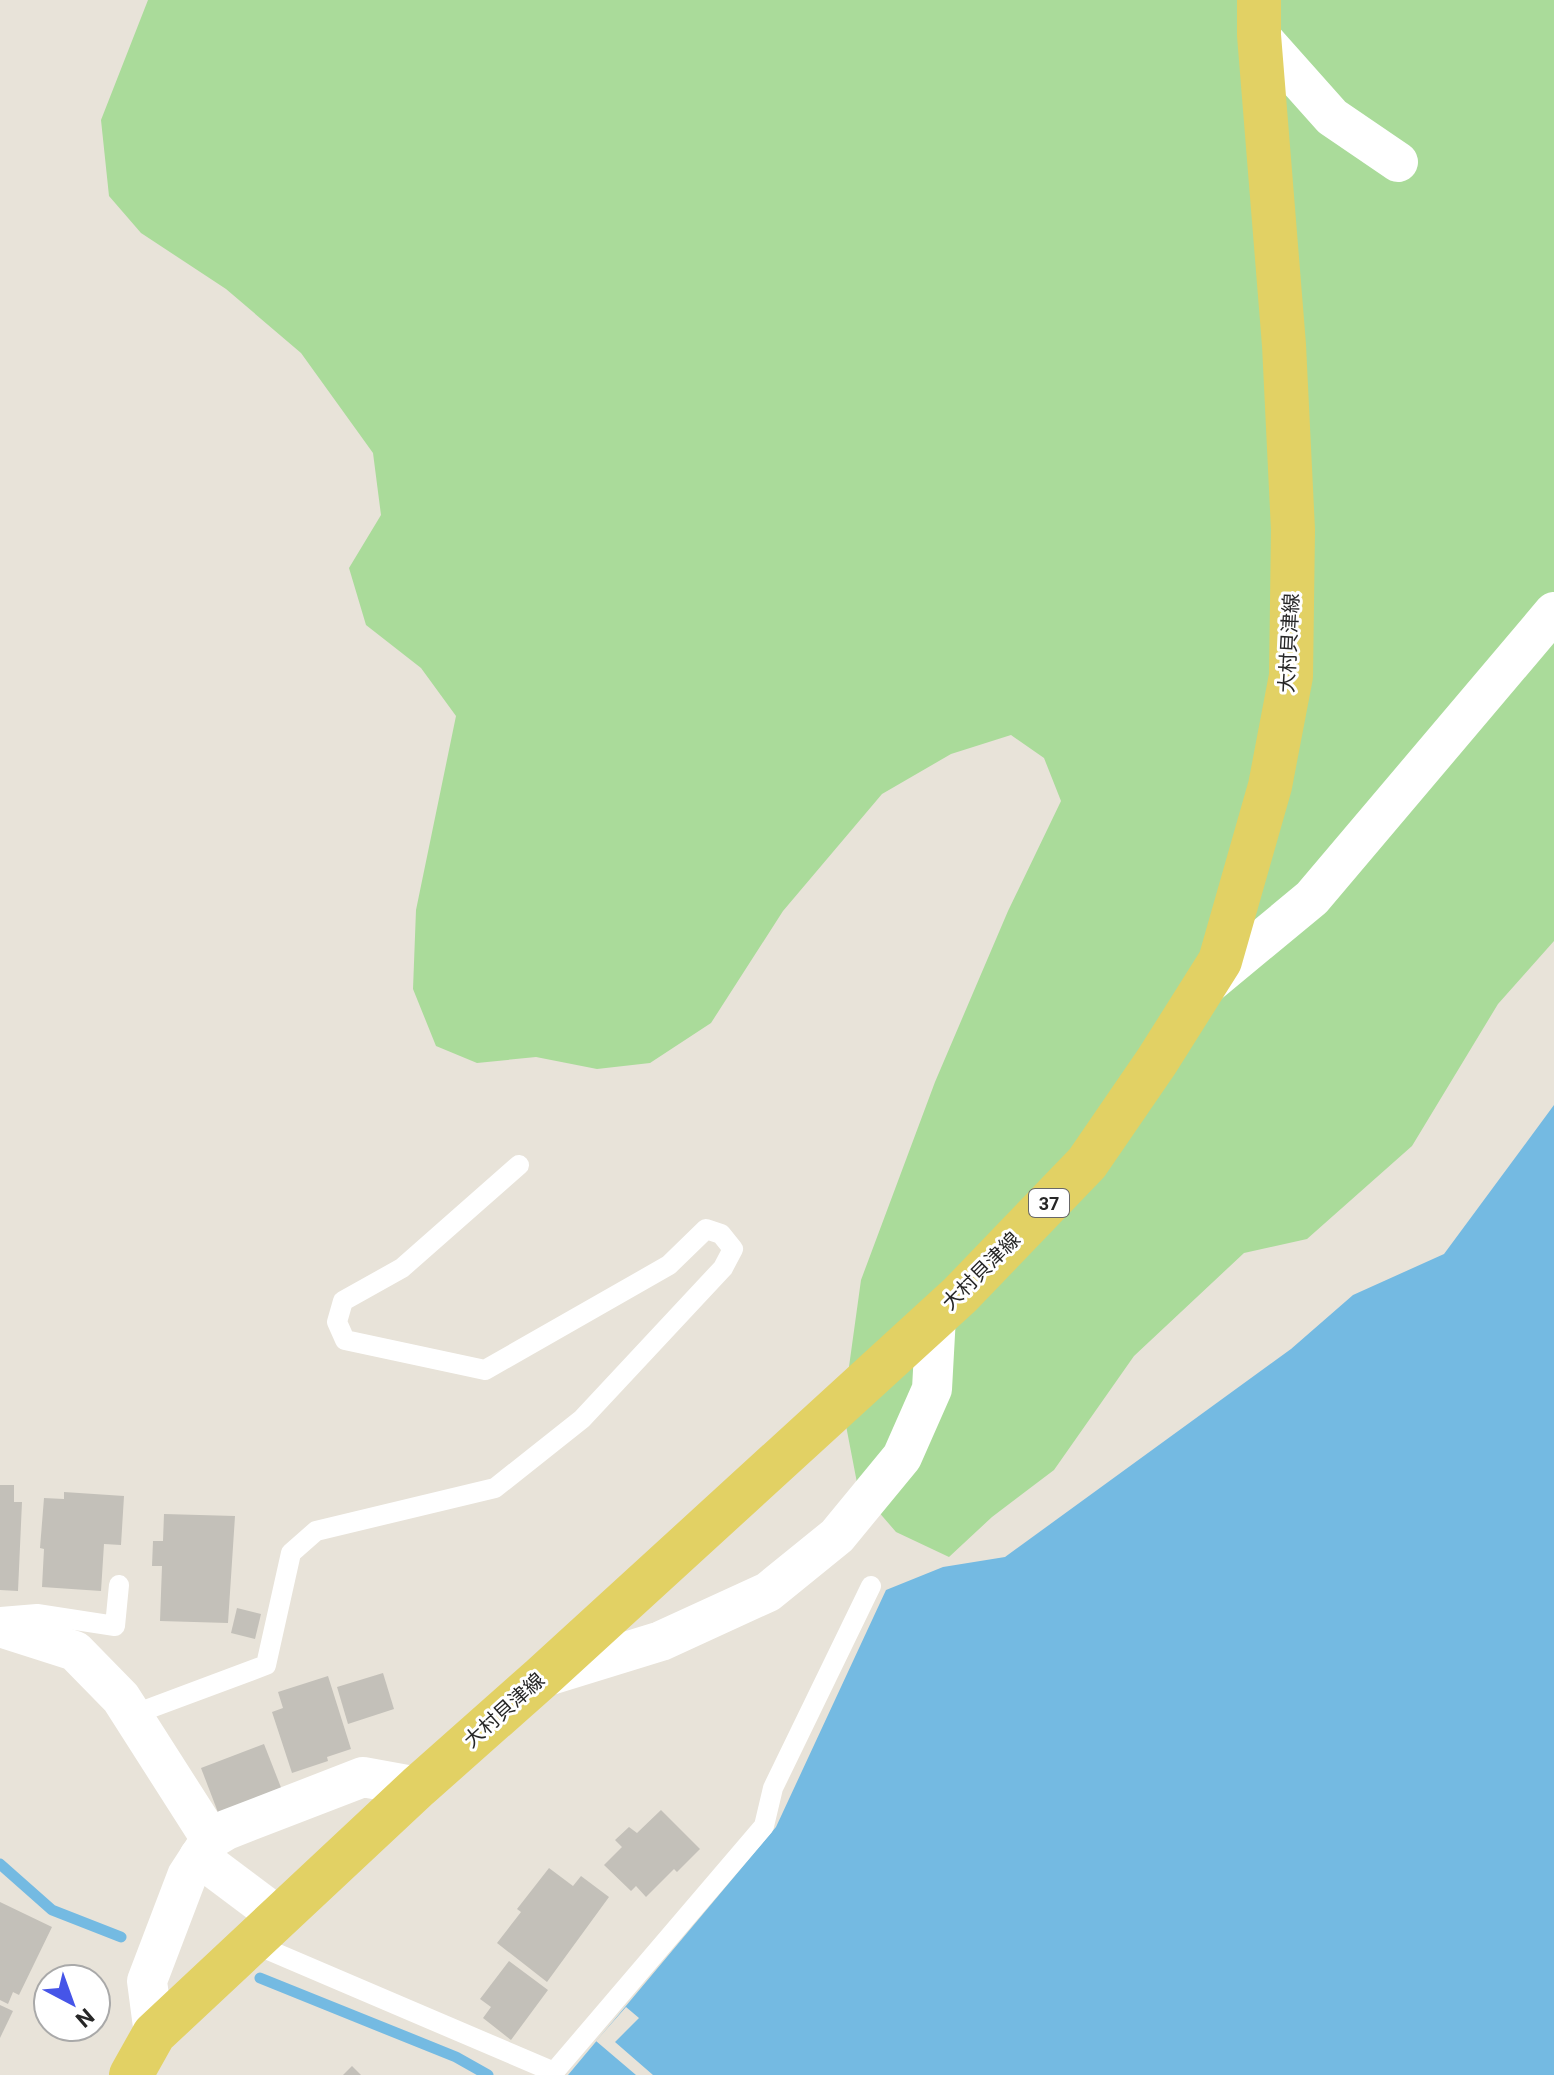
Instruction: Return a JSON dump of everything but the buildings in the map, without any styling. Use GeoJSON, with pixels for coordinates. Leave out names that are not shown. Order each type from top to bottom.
{"type":"FeatureCollection","features":[{"type":"Feature","properties":{"kind":"main road","name":"大村貝津線"},"geometry":{"type":"LineString","coordinates":[[131,2075],[154,2034],[418,1787],[960,1295],[1087,1163],[1220,961],[1270,786],[1291,676],[1293,530],[1259,18]]}},
{"type":"Feature","properties":{"kind":"street"},"geometry":{"type":"LineString","coordinates":[[1259,18],[1332,117],[1398,162]]}},
{"type":"Feature","properties":{"kind":"street"},"geometry":{"type":"LineString","coordinates":[[1202,989],[1312,898],[1554,612]]}},
{"type":"Feature","properties":{"kind":"street"},"geometry":{"type":"LineString","coordinates":[[541,1678],[661,1641],[768,1592],[837,1536],[902,1457],[932,1389],[936,1316]]}},
{"type":"Feature","properties":{"kind":"street"},"geometry":{"type":"LineString","coordinates":[[0,1627],[75,1651],[121,1698],[205,1848],[265,1930]]}},
{"type":"Feature","properties":{"kind":"street"},"geometry":{"type":"LineString","coordinates":[[154,2034],[147,1981],[187,1876],[205,1848],[226,1830],[363,1777],[418,1787]]}},
{"type":"Feature","properties":{"kind":"lane"},"geometry":{"type":"LineString","coordinates":[[132,1715],[266,1665],[291,1553],[316,1531],[495,1488],[582,1419],[723,1268],[733,1249],[721,1234],[706,1229],[669,1265],[485,1370],[345,1340],[337,1322],[343,1301],[402,1268],[519,1165]]}},
{"type":"Feature","properties":{"kind":"lane"},"geometry":{"type":"LineString","coordinates":[[0,1617],[37,1614],[115,1626],[119,1585]]}},
{"type":"Feature","properties":{"kind":"lane"},"geometry":{"type":"LineString","coordinates":[[265,1930],[554,2072],[764,1826],[773,1788],[871,1586]]}},
{"type":"Feature","properties":{"kind":"green space"},"geometry":{"type":"Polygon","coordinates":[[[148,0],[1554,0],[1554,941],[1498,1004],[1412,1146],[1307,1239],[1244,1253],[1134,1356],[1054,1470],[992,1517],[949,1557],[896,1532],[858,1488],[843,1410],[861,1280],[935,1082],[1008,911],[1061,801],[1044,758],[1011,735],[951,754],[882,794],[783,911],[711,1023],[650,1063],[597,1069],[536,1057],[477,1063],[436,1046],[413,989],[416,910],[456,716],[421,668],[366,625],[349,568],[381,515],[373,453],[301,353],[226,289],[141,233],[109,196],[101,120],[148,0]]]}},
{"type":"Feature","properties":{"kind":"water"},"geometry":{"type":"Polygon","coordinates":[[[1554,1105],[1554,2075],[568,2075],[776,1827],[886,1590],[943,1567],[1005,1557],[1291,1349],[1353,1295],[1444,1254],[1554,1105]]]}},
{"type":"Feature","properties":{"kind":"pier"},"geometry":{"type":"Polygon","coordinates":[[[626,2007],[639,2018],[615,2042],[653,2075],[636,2075],[596,2041],[626,2007]]]}},
{"type":"Feature","properties":{"kind":"waterway"},"geometry":{"type":"LineString","coordinates":[[0,1864],[52,1910],[121,1937]]}},
{"type":"Feature","properties":{"kind":"waterway"},"geometry":{"type":"LineString","coordinates":[[260,1978],[456,2057],[488,2075]]}}]}
